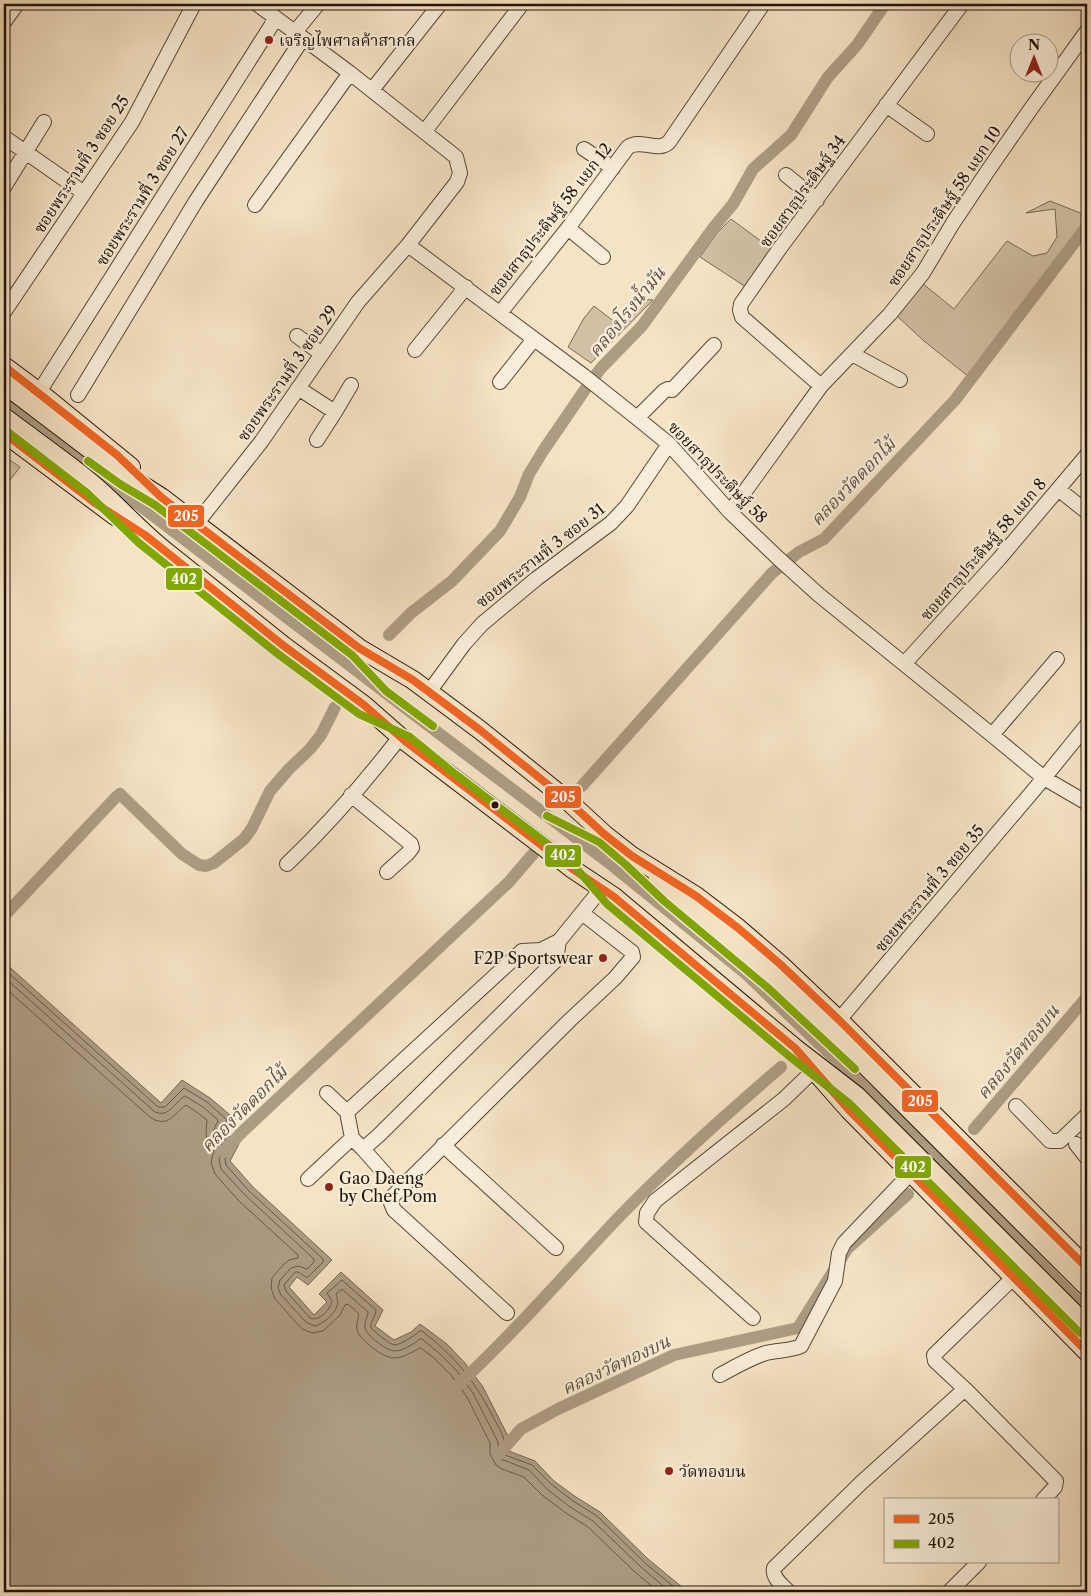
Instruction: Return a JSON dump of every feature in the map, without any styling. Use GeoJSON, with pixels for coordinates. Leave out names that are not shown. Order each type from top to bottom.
{"type":"FeatureCollection","features":[{"type":"Feature","properties":{"kind":"main road"},"geometry":{"type":"LineString","coordinates":[[4,366],[117,455],[161,497]]}},
{"type":"Feature","properties":{"kind":"main road"},"geometry":{"type":"LineString","coordinates":[[4,384],[112,466],[161,497],[359,648],[429,692],[567,800],[862,1062],[1087,1286]]}},
{"type":"Feature","properties":{"kind":"main road"},"geometry":{"type":"LineString","coordinates":[[4,416],[93,484],[145,535]]}},
{"type":"Feature","properties":{"kind":"main road"},"geometry":{"type":"LineString","coordinates":[[4,433],[95,502],[145,535],[284,646],[364,705],[400,736],[566,864],[613,896],[795,1048],[857,1096],[1087,1326]]}},
{"type":"Feature","properties":{"kind":"main road"},"geometry":{"type":"LineString","coordinates":[[632,856],[696,896],[738,928],[780,964],[839,1020],[1087,1268]]}},
{"type":"Feature","properties":{"kind":"main road"},"geometry":{"type":"LineString","coordinates":[[795,1048],[849,1110],[1087,1352]]}},
{"type":"Feature","properties":{"kind":"street"},"geometry":{"type":"LineString","coordinates":[[4,22],[17,4]]}},
{"type":"Feature","properties":{"kind":"street","name":"ซอยพระรามที่ 3 ซอย 25"},"geometry":{"type":"LineString","coordinates":[[4,312],[132,122],[194,4]]}},
{"type":"Feature","properties":{"kind":"street"},"geometry":{"type":"LineString","coordinates":[[257,4],[350,73],[456,157],[460,173],[457,182],[408,245]]}},
{"type":"Feature","properties":{"kind":"street"},"geometry":{"type":"LineString","coordinates":[[78,396],[318,4]]}},
{"type":"Feature","properties":{"kind":"street"},"geometry":{"type":"LineString","coordinates":[[372,90],[440,4]]}},
{"type":"Feature","properties":{"kind":"street"},"geometry":{"type":"LineString","coordinates":[[425,131],[522,4]]}},
{"type":"Feature","properties":{"kind":"street","name":"ซอยสาธุประดิษฐ์ 58 แยก 12"},"geometry":{"type":"LineString","coordinates":[[500,313],[568,228],[628,147],[633,144],[660,147],[669,142],[763,4]]}},
{"type":"Feature","properties":{"kind":"street","name":"ซอยสาธุประดิษฐ์ 34"},"geometry":{"type":"LineString","coordinates":[[821,386],[742,317],[741,304],[780,248],[962,4]]}},
{"type":"Feature","properties":{"kind":"street","name":"ซอยพระรามที่ 3 ซอย 27"},"geometry":{"type":"LineString","coordinates":[[39,392],[276,18]]}},
{"type":"Feature","properties":{"kind":"street","name":"ซอยสาธุประดิษฐ์ 58 แยก 10"},"geometry":{"type":"LineString","coordinates":[[730,512],[821,386],[890,314],[923,273],[992,164],[1087,31]]}},
{"type":"Feature","properties":{"kind":"street"},"geometry":{"type":"LineString","coordinates":[[256,205],[350,73]]}},
{"type":"Feature","properties":{"kind":"street"},"geometry":{"type":"LineString","coordinates":[[886,105],[927,134]]}},
{"type":"Feature","properties":{"kind":"street"},"geometry":{"type":"LineString","coordinates":[[4,187],[44,122]]}},
{"type":"Feature","properties":{"kind":"street"},"geometry":{"type":"LineString","coordinates":[[4,137],[84,194]]}},
{"type":"Feature","properties":{"kind":"street"},"geometry":{"type":"LineString","coordinates":[[584,149],[612,168]]}},
{"type":"Feature","properties":{"kind":"street"},"geometry":{"type":"LineString","coordinates":[[786,176],[817,200]]}},
{"type":"Feature","properties":{"kind":"street"},"geometry":{"type":"LineString","coordinates":[[568,228],[603,257]]}},
{"type":"Feature","properties":{"kind":"street","name":"ซอยสาธุประดิษฐ์ 58"},"geometry":{"type":"LineString","coordinates":[[408,245],[638,418],[669,444],[730,512],[819,595],[1044,778],[1087,804]]}},
{"type":"Feature","properties":{"kind":"street","name":"ซอยพระรามที่ 3 ซอย 29"},"geometry":{"type":"LineString","coordinates":[[197,524],[261,442],[358,302],[408,245]]}},
{"type":"Feature","properties":{"kind":"street"},"geometry":{"type":"LineString","coordinates":[[415,350],[466,288]]}},
{"type":"Feature","properties":{"kind":"street"},"geometry":{"type":"LineString","coordinates":[[297,336],[322,354]]}},
{"type":"Feature","properties":{"kind":"street"},"geometry":{"type":"LineString","coordinates":[[500,382],[534,338]]}},
{"type":"Feature","properties":{"kind":"street"},"geometry":{"type":"LineString","coordinates":[[638,418],[664,391],[672,390],[714,345]]}},
{"type":"Feature","properties":{"kind":"street"},"geometry":{"type":"LineString","coordinates":[[852,354],[900,380]]}},
{"type":"Feature","properties":{"kind":"street"},"geometry":{"type":"LineString","coordinates":[[317,440],[351,385]]}},
{"type":"Feature","properties":{"kind":"street"},"geometry":{"type":"LineString","coordinates":[[298,388],[335,412]]}},
{"type":"Feature","properties":{"kind":"street","name":"ซอยพระรามที่ 3 ซอย 31"},"geometry":{"type":"LineString","coordinates":[[429,692],[464,644],[482,624],[536,579],[611,524],[627,506],[669,444]]}},
{"type":"Feature","properties":{"kind":"street","name":"ซอยสาธุประดิษฐ์ 58 แยก 8"},"geometry":{"type":"LineString","coordinates":[[904,664],[999,559],[1087,455]]}},
{"type":"Feature","properties":{"kind":"street"},"geometry":{"type":"LineString","coordinates":[[1058,490],[1087,512]]}},
{"type":"Feature","properties":{"kind":"street"},"geometry":{"type":"LineString","coordinates":[[992,734],[1057,659]]}},
{"type":"Feature","properties":{"kind":"street","name":"ซอยพระรามที่ 3 ซอย 35"},"geometry":{"type":"LineString","coordinates":[[839,1020],[1087,725]]}},
{"type":"Feature","properties":{"kind":"street"},"geometry":{"type":"LineString","coordinates":[[287,864],[304,848],[351,795],[400,736]]}},
{"type":"Feature","properties":{"kind":"street"},"geometry":{"type":"LineString","coordinates":[[351,795],[411,844],[412,848],[408,854],[387,872]]}},
{"type":"Feature","properties":{"kind":"street"},"geometry":{"type":"LineString","coordinates":[[347,1112],[522,951],[541,950],[559,941],[602,888]]}},
{"type":"Feature","properties":{"kind":"street"},"geometry":{"type":"LineString","coordinates":[[507,1313],[394,1210],[391,1203],[393,1196],[570,1020],[615,978],[633,957],[632,952],[582,913]]}},
{"type":"Feature","properties":{"kind":"street"},"geometry":{"type":"LineString","coordinates":[[363,1149],[556,960],[559,941]]}},
{"type":"Feature","properties":{"kind":"street"},"geometry":{"type":"LineString","coordinates":[[753,1318],[646,1222],[647,1212],[656,1201],[784,1098],[814,1070]]}},
{"type":"Feature","properties":{"kind":"street"},"geometry":{"type":"LineString","coordinates":[[327,1093],[347,1112],[352,1138],[387,1176]]}},
{"type":"Feature","properties":{"kind":"street"},"geometry":{"type":"LineString","coordinates":[[1016,1106],[1050,1141],[1054,1142],[1060,1141],[1087,1116]]}},
{"type":"Feature","properties":{"kind":"street"},"geometry":{"type":"LineString","coordinates":[[308,1180],[352,1138]]}},
{"type":"Feature","properties":{"kind":"street"},"geometry":{"type":"LineString","coordinates":[[1076,1144],[1087,1158]]}},
{"type":"Feature","properties":{"kind":"street"},"geometry":{"type":"LineString","coordinates":[[443,1146],[556,1248]]}},
{"type":"Feature","properties":{"kind":"street"},"geometry":{"type":"LineString","coordinates":[[720,1375],[743,1362],[766,1353],[794,1349],[800,1346],[831,1289],[837,1271],[839,1253],[844,1243],[911,1173]]}},
{"type":"Feature","properties":{"kind":"street"},"geometry":{"type":"LineString","coordinates":[[1014,1277],[934,1355],[935,1362],[965,1389],[1056,1481],[1055,1487],[1044,1498]]}},
{"type":"Feature","properties":{"kind":"street"},"geometry":{"type":"LineString","coordinates":[[789,1592],[775,1578],[774,1568],[862,1482],[965,1389]]}},
{"type":"Feature","properties":{"kind":"street"},"geometry":{"type":"LineString","coordinates":[[948,1592],[977,1564]]}},
{"type":"Feature","properties":{"kind":"shaded area"},"geometry":{"type":"Polygon","coordinates":[[[1050,201],[1083,214],[1087,210],[1087,227],[969,377],[924,341],[897,316],[922,283],[954,309],[1007,241],[1033,256],[1047,253],[1057,237],[1055,209],[1026,213],[1050,201]]]}},
{"type":"Feature","properties":{"kind":"shaded area"},"geometry":{"type":"Polygon","coordinates":[[[731,219],[773,250],[746,287],[700,257],[717,233],[731,219]]]}},
{"type":"Feature","properties":{"kind":"shaded area"},"geometry":{"type":"Polygon","coordinates":[[[641,299],[653,300],[591,363],[568,347],[584,318],[594,306],[616,323],[641,299]]]}},
{"type":"Feature","properties":{"kind":"shaded area"},"geometry":{"type":"Polygon","coordinates":[[[4,456],[20,467],[4,488],[4,456]]]}},
{"type":"Feature","properties":{"kind":"water"},"geometry":{"type":"Polygon","coordinates":[[[4,962],[161,1103],[182,1080],[210,1098],[236,1120],[224,1132],[239,1144],[230,1161],[253,1187],[332,1260],[308,1285],[297,1277],[289,1287],[314,1315],[327,1302],[319,1294],[341,1272],[383,1310],[375,1326],[394,1340],[411,1332],[420,1324],[447,1344],[465,1363],[483,1387],[510,1440],[509,1451],[535,1461],[554,1481],[600,1512],[648,1559],[688,1592],[4,1592],[4,962]]]}},
{"type":"Feature","properties":{"kind":"waterway","name":"คลองโรงน้ำมัน"},"geometry":{"type":"LineString","coordinates":[[389,635],[411,613],[452,581],[500,531],[520,497],[529,474],[584,391],[601,368],[642,326],[733,204],[753,169],[791,135],[828,77],[857,45],[885,4]]}},
{"type":"Feature","properties":{"kind":"waterway","name":"คลองวัดดอกไม้"},"geometry":{"type":"LineString","coordinates":[[582,786],[772,573],[799,552],[824,539],[955,400],[1087,226]]}},
{"type":"Feature","properties":{"kind":"waterway"},"geometry":{"type":"LineString","coordinates":[[4,402],[613,866],[744,972],[897,1118],[1087,1311]]}},
{"type":"Feature","properties":{"kind":"waterway","name":"คลองโรงน้ำมัน"},"geometry":{"type":"LineString","coordinates":[[4,916],[120,794],[182,854],[199,865],[206,866],[214,863],[244,839],[252,828],[270,791],[321,735],[335,707]]}},
{"type":"Feature","properties":{"kind":"waterway","name":"คลองวัดดอกไม้"},"geometry":{"type":"LineString","coordinates":[[224,1152],[240,1134],[508,883],[533,854]]}},
{"type":"Feature","properties":{"kind":"waterway","name":"คลองวัดทองบน"},"geometry":{"type":"LineString","coordinates":[[974,1129],[1087,997]]}},
{"type":"Feature","properties":{"kind":"waterway"},"geometry":{"type":"LineString","coordinates":[[459,1384],[520,1324],[617,1219],[657,1179],[781,1067]]}},
{"type":"Feature","properties":{"kind":"waterway","name":"คลองวัดทองบน"},"geometry":{"type":"LineString","coordinates":[[499,1454],[521,1429],[558,1409],[674,1355],[798,1328],[847,1249],[908,1194]]}},
{"type":"Feature","properties":{"kind":"transit line","name":"205"},"geometry":{"type":"LineString","coordinates":[[4,366],[117,455],[161,497],[359,648],[413,680],[480,730],[567,800],[604,834],[632,856],[696,896],[738,928],[780,964],[839,1020],[1087,1268]]}},
{"type":"Feature","properties":{"kind":"transit line","name":"402"},"geometry":{"type":"LineString","coordinates":[[4,429],[87,493],[139,543],[278,654],[359,714],[410,737],[455,774],[570,861],[607,904],[789,1056],[850,1104],[1080,1333]]}},
{"type":"Feature","properties":{"kind":"transit line","name":"205"},"geometry":{"type":"LineString","coordinates":[[4,433],[95,503],[145,535],[284,646],[364,705],[405,741],[574,870],[613,896],[795,1048],[849,1110],[1087,1352]]}},
{"type":"Feature","properties":{"kind":"transit line","name":"402"},"geometry":{"type":"LineString","coordinates":[[88,461],[120,484],[155,505],[352,655],[386,691],[433,726]]}},
{"type":"Feature","properties":{"kind":"transit line","name":"402"},"geometry":{"type":"LineString","coordinates":[[547,816],[599,842],[664,901],[768,988],[855,1069]]}},
{"type":"Feature","properties":{"kind":"place","name":"เจริญไพศาลค้าสากล"},"geometry":{"type":"Point","coordinates":[269,40]}},
{"type":"Feature","properties":{"kind":"place","name":"F2P Sportswear"},"geometry":{"type":"Point","coordinates":[603,958]}},
{"type":"Feature","properties":{"kind":"place","name":"Gao Daeng by Chef Pom"},"geometry":{"type":"Point","coordinates":[329,1187]}},
{"type":"Feature","properties":{"kind":"place","name":"วัดทองบน"},"geometry":{"type":"Point","coordinates":[669,1471]}}]}
